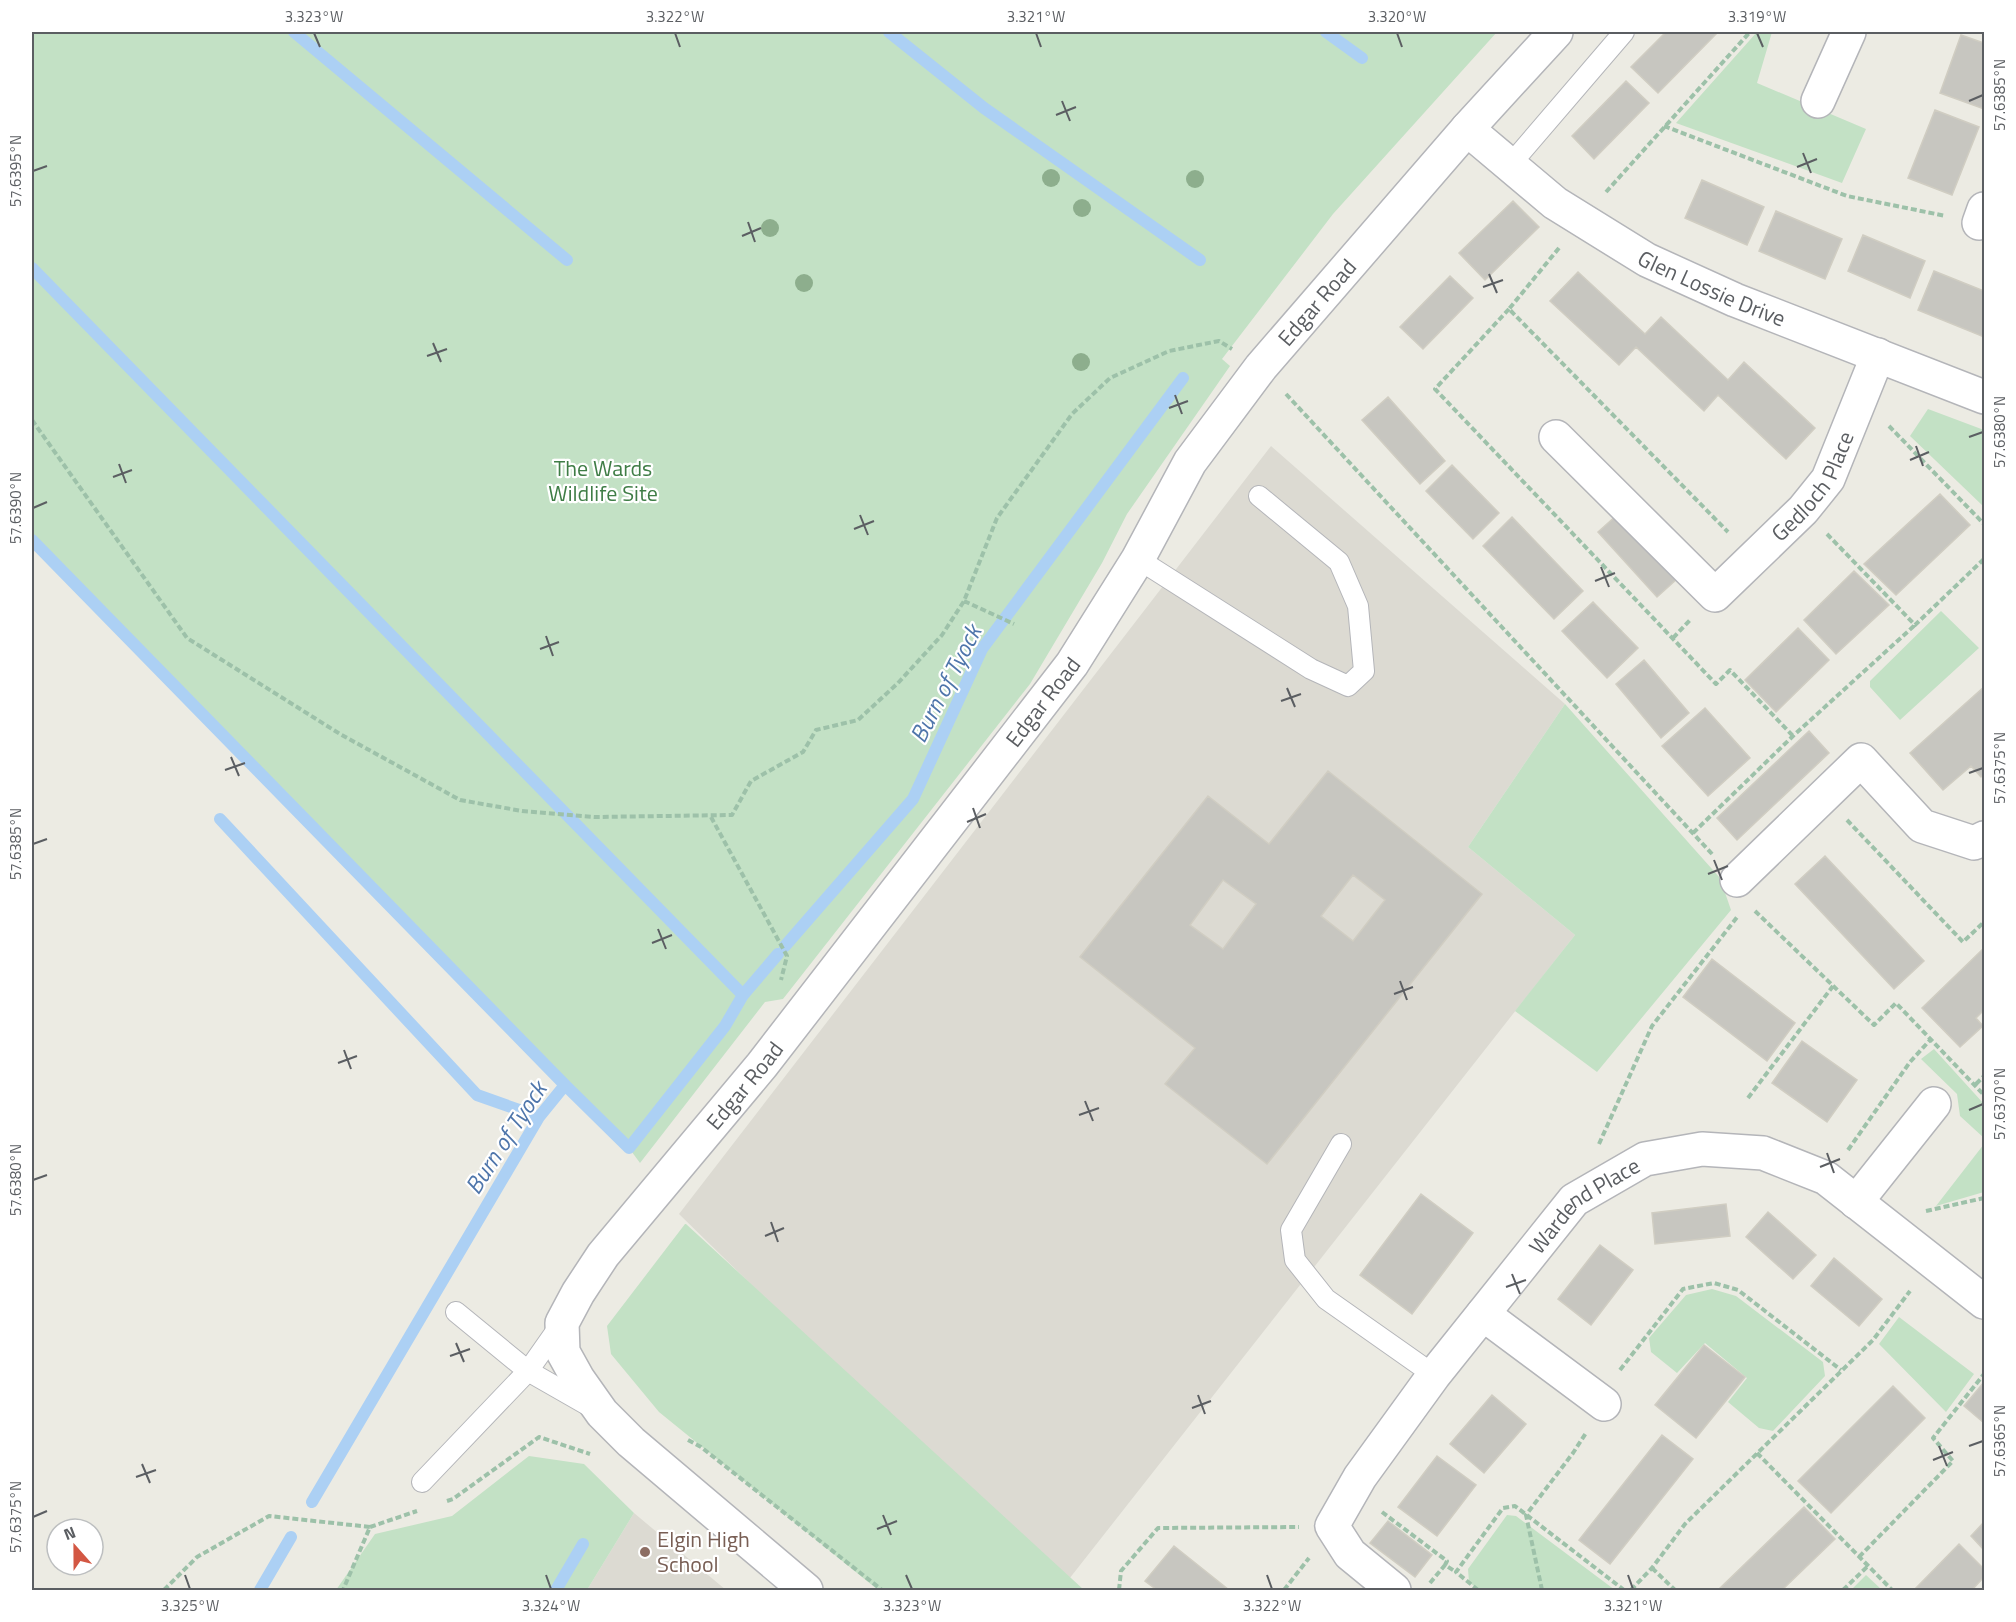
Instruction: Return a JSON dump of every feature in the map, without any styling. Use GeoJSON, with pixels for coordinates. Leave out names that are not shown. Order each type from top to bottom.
{"type":"FeatureCollection","features":[{"type":"Feature","properties":{"kind":"street","name":"Edgar Road"},"geometry":{"type":"LineString","coordinates":[[562,1323],[603,1255],[762,1065],[1072,664],[1138,559],[1190,462],[1261,367],[1467,129],[1556,32]]}},
{"type":"Feature","properties":{"kind":"street"},"geometry":{"type":"LineString","coordinates":[[1818,101],[1849,32]]}},
{"type":"Feature","properties":{"kind":"street","name":"Glen Lossie Drive"},"geometry":{"type":"LineString","coordinates":[[1467,129],[1555,203],[1647,260],[1735,300],[1984,397]]}},
{"type":"Feature","properties":{"kind":"street","name":"Gedloch Place"},"geometry":{"type":"LineString","coordinates":[[1556,437],[1715,595],[1803,510],[1828,478],[1878,355]]}},
{"type":"Feature","properties":{"kind":"street"},"geometry":{"type":"LineString","coordinates":[[1742,892],[1824,796],[1862,760],[1922,826],[1979,840]]}},
{"type":"Feature","properties":{"kind":"street"},"geometry":{"type":"LineString","coordinates":[[1856,1202],[1934,1104]]}},
{"type":"Feature","properties":{"kind":"street","name":"Wardend Place"},"geometry":{"type":"LineString","coordinates":[[1332,1526],[1360,1477],[1434,1375],[1574,1200],[1645,1159],[1702,1149],[1763,1153],[1826,1178],[1984,1302]]}},
{"type":"Feature","properties":{"kind":"street"},"geometry":{"type":"LineString","coordinates":[[1483,1314],[1604,1404]]}},
{"type":"Feature","properties":{"kind":"street"},"geometry":{"type":"LineString","coordinates":[[562,1323],[563,1352],[578,1379],[602,1413],[631,1442],[806,1590]]}},
{"type":"Feature","properties":{"kind":"street"},"geometry":{"type":"LineString","coordinates":[[1332,1526],[1350,1554],[1394,1590]]}},
{"type":"Feature","properties":{"kind":"lane"},"geometry":{"type":"LineString","coordinates":[[1510,165],[1624,32]]}},
{"type":"Feature","properties":{"kind":"lane"},"geometry":{"type":"LineString","coordinates":[[1138,559],[1311,669],[1348,686],[1364,671],[1358,606],[1339,562],[1259,496]]}},
{"type":"Feature","properties":{"kind":"lane"},"geometry":{"type":"LineString","coordinates":[[1341,1144],[1292,1230],[1295,1260],[1326,1299],[1434,1375]]}},
{"type":"Feature","properties":{"kind":"lane"},"geometry":{"type":"LineString","coordinates":[[456,1312],[528,1371],[602,1413]]}},
{"type":"Feature","properties":{"kind":"lane"},"geometry":{"type":"LineString","coordinates":[[422,1482],[528,1371],[562,1323]]}},
{"type":"Feature","properties":{"kind":"path"},"geometry":{"type":"LineString","coordinates":[[1750,32],[1582,220],[1509,309],[1435,389],[1716,684],[1730,670],[1793,736]]}},
{"type":"Feature","properties":{"kind":"path"},"geometry":{"type":"LineString","coordinates":[[1664,126],[1847,196],[1982,216]]}},
{"type":"Feature","properties":{"kind":"path"},"geometry":{"type":"LineString","coordinates":[[1509,309],[1753,558]]}},
{"type":"Feature","properties":{"kind":"path"},"geometry":{"type":"LineString","coordinates":[[32,420],[187,638],[340,734],[460,800],[522,810],[595,817],[711,817],[732,815],[750,781],[803,752],[816,730],[858,720],[898,683],[942,635],[963,601],[997,519],[1072,414],[1110,378],[1169,351],[1219,341],[1261,367],[1693,833],[1742,892],[1833,986],[1874,1025],[1896,1003],[1976,1084],[1984,1095]]}},
{"type":"Feature","properties":{"kind":"path"},"geometry":{"type":"LineString","coordinates":[[1855,413],[1891,427],[1984,524]]}},
{"type":"Feature","properties":{"kind":"path"},"geometry":{"type":"LineString","coordinates":[[1803,510],[1915,625]]}},
{"type":"Feature","properties":{"kind":"path"},"geometry":{"type":"LineString","coordinates":[[1693,833],[1793,736],[1984,560]]}},
{"type":"Feature","properties":{"kind":"path"},"geometry":{"type":"LineString","coordinates":[[963,601],[1014,624]]}},
{"type":"Feature","properties":{"kind":"path"},"geometry":{"type":"LineString","coordinates":[[1824,796],[1963,942],[1984,922]]}},
{"type":"Feature","properties":{"kind":"path"},"geometry":{"type":"LineString","coordinates":[[711,817],[787,956]]}},
{"type":"Feature","properties":{"kind":"path"},"geometry":{"type":"LineString","coordinates":[[1598,1145],[1652,1026],[1742,892]]}},
{"type":"Feature","properties":{"kind":"path"},"geometry":{"type":"LineString","coordinates":[[1748,1098],[1833,986]]}},
{"type":"Feature","properties":{"kind":"path"},"geometry":{"type":"LineString","coordinates":[[1847,1152],[1910,1062],[1931,1039]]}},
{"type":"Feature","properties":{"kind":"path"},"geometry":{"type":"LineString","coordinates":[[1976,1084],[1984,1076]]}},
{"type":"Feature","properties":{"kind":"path"},"geometry":{"type":"LineString","coordinates":[[1882,1222],[1984,1198]]}},
{"type":"Feature","properties":{"kind":"path"},"geometry":{"type":"LineString","coordinates":[[1631,1590],[1652,1568],[1685,1524],[1873,1340],[1932,1261]]}},
{"type":"Feature","properties":{"kind":"path"},"geometry":{"type":"LineString","coordinates":[[1542,1590],[1526,1515],[1574,1453],[1604,1404],[1621,1383],[1617,1375],[1683,1289],[1714,1283],[1738,1290],[1841,1370]]}},
{"type":"Feature","properties":{"kind":"path"},"geometry":{"type":"LineString","coordinates":[[1859,1557],[1953,1461],[1933,1438],[1984,1374]]}},
{"type":"Feature","properties":{"kind":"path"},"geometry":{"type":"LineString","coordinates":[[442,1502],[453,1499],[539,1437],[593,1455]]}},
{"type":"Feature","properties":{"kind":"path"},"geometry":{"type":"LineString","coordinates":[[682,1437],[701,1447],[882,1590]]}},
{"type":"Feature","properties":{"kind":"path"},"geometry":{"type":"LineString","coordinates":[[1757,1454],[1892,1590]]}},
{"type":"Feature","properties":{"kind":"path"},"geometry":{"type":"LineString","coordinates":[[1353,1490],[1447,1561],[1424,1590]]}},
{"type":"Feature","properties":{"kind":"path"},"geometry":{"type":"LineString","coordinates":[[1456,1572],[1503,1508],[1515,1506],[1624,1590]]}},
{"type":"Feature","properties":{"kind":"path"},"geometry":{"type":"LineString","coordinates":[[164,1590],[197,1557],[269,1516],[370,1527],[422,1509]]}},
{"type":"Feature","properties":{"kind":"path"},"geometry":{"type":"LineString","coordinates":[[1119,1590],[1120,1571],[1158,1528],[1332,1526]]}},
{"type":"Feature","properties":{"kind":"path"},"geometry":{"type":"LineString","coordinates":[[344,1590],[370,1527]]}},
{"type":"Feature","properties":{"kind":"path"},"geometry":{"type":"LineString","coordinates":[[1445,1565],[1478,1590]]}},
{"type":"Feature","properties":{"kind":"path"},"geometry":{"type":"LineString","coordinates":[[1843,1590],[1868,1566]]}},
{"type":"Feature","properties":{"kind":"path"},"geometry":{"type":"LineString","coordinates":[[1652,1568],[1675,1590]]}},
{"type":"Feature","properties":{"kind":"shaded area"},"geometry":{"type":"Polygon","coordinates":[[[1271,446],[1565,704],[1468,847],[1575,935],[1062,1588],[679,1214],[1271,446]]]}},
{"type":"Feature","properties":{"kind":"shaded area","name":"Elgin High School"},"geometry":{"type":"Polygon","coordinates":[[[634,1513],[726,1590],[587,1590],[634,1513]]]}},
{"type":"Feature","properties":{"kind":"green space","name":"The Wards Wildlife Site"},"geometry":{"type":"Polygon","coordinates":[[[32,32],[1497,32],[1333,214],[1222,359],[1230,366],[1127,514],[1102,563],[1030,684],[783,999],[765,1002],[640,1163],[629,1148],[32,540],[32,32]]]}},
{"type":"Feature","properties":{"kind":"green space"},"geometry":{"type":"Polygon","coordinates":[[[1757,32],[1772,32],[1757,83],[1866,129],[1842,183],[1676,123],[1757,32]]]}},
{"type":"Feature","properties":{"kind":"green space"},"geometry":{"type":"Polygon","coordinates":[[[1928,409],[1984,430],[1983,506],[1910,436],[1928,409]]]}},
{"type":"Feature","properties":{"kind":"green space"},"geometry":{"type":"Polygon","coordinates":[[[1941,611],[1979,648],[1900,720],[1870,687],[1870,681],[1941,611]]]}},
{"type":"Feature","properties":{"kind":"green space"},"geometry":{"type":"Polygon","coordinates":[[[1565,704],[1720,878],[1731,910],[1597,1072],[1515,1011],[1575,935],[1468,847],[1565,704]]]}},
{"type":"Feature","properties":{"kind":"green space"},"geometry":{"type":"Polygon","coordinates":[[[1934,1049],[1984,1104],[1984,1138],[1960,1116],[1957,1094],[1921,1059],[1934,1049]]]}},
{"type":"Feature","properties":{"kind":"green space"},"geometry":{"type":"Polygon","coordinates":[[[1984,1144],[1984,1192],[1936,1206],[1984,1144]]]}},
{"type":"Feature","properties":{"kind":"green space"},"geometry":{"type":"Polygon","coordinates":[[[685,1224],[1084,1590],[878,1590],[659,1412],[611,1354],[607,1326],[685,1224]]]}},
{"type":"Feature","properties":{"kind":"green space"},"geometry":{"type":"Polygon","coordinates":[[[1712,1289],[1736,1296],[1823,1362],[1825,1376],[1773,1431],[1759,1428],[1728,1402],[1747,1378],[1705,1343],[1677,1373],[1651,1352],[1649,1338],[1686,1295],[1712,1289]]]}},
{"type":"Feature","properties":{"kind":"green space"},"geometry":{"type":"Polygon","coordinates":[[[1899,1317],[1974,1374],[1946,1412],[1879,1344],[1899,1317]]]}},
{"type":"Feature","properties":{"kind":"green space"},"geometry":{"type":"Polygon","coordinates":[[[529,1456],[584,1464],[634,1513],[587,1590],[336,1590],[375,1534],[452,1516],[529,1456]]]}},
{"type":"Feature","properties":{"kind":"green space"},"geometry":{"type":"Polygon","coordinates":[[[1507,1515],[1516,1516],[1615,1590],[1479,1590],[1469,1582],[1468,1569],[1507,1515]]]}},
{"type":"Feature","properties":{"kind":"green space"},"geometry":{"type":"Polygon","coordinates":[[[1866,1575],[1882,1590],[1851,1590],[1866,1575]]]}},
{"type":"Feature","properties":{"kind":"building"},"geometry":{"type":"Polygon","coordinates":[[[1666,32],[1718,32],[1658,93],[1631,67],[1666,32]]]}},
{"type":"Feature","properties":{"kind":"building"},"geometry":{"type":"Polygon","coordinates":[[[1961,35],[1984,43],[1984,109],[1940,93],[1961,35]]]}},
{"type":"Feature","properties":{"kind":"building"},"geometry":{"type":"Polygon","coordinates":[[[1626,81],[1649,103],[1594,159],[1572,136],[1626,81]]]}},
{"type":"Feature","properties":{"kind":"building"},"geometry":{"type":"Polygon","coordinates":[[[1935,110],[1979,127],[1952,195],[1908,178],[1935,110]]]}},
{"type":"Feature","properties":{"kind":"building"},"geometry":{"type":"Polygon","coordinates":[[[1702,180],[1764,207],[1747,245],[1685,218],[1702,180]]]}},
{"type":"Feature","properties":{"kind":"building"},"geometry":{"type":"Polygon","coordinates":[[[1513,201],[1539,227],[1485,280],[1459,253],[1513,201]]]}},
{"type":"Feature","properties":{"kind":"building"},"geometry":{"type":"Polygon","coordinates":[[[1776,211],[1842,239],[1825,279],[1759,251],[1776,211]]]}},
{"type":"Feature","properties":{"kind":"building"},"geometry":{"type":"Polygon","coordinates":[[[1863,235],[1925,261],[1910,298],[1848,271],[1863,235]]]}},
{"type":"Feature","properties":{"kind":"building"},"geometry":{"type":"Polygon","coordinates":[[[1934,271],[1984,291],[1984,337],[1918,310],[1934,271]]]}},
{"type":"Feature","properties":{"kind":"building"},"geometry":{"type":"Polygon","coordinates":[[[1578,272],[1645,334],[1661,317],[1728,380],[1744,362],[1815,428],[1786,459],[1718,395],[1704,411],[1636,347],[1619,365],[1550,301],[1578,272]]]}},
{"type":"Feature","properties":{"kind":"building"},"geometry":{"type":"Polygon","coordinates":[[[1450,276],[1473,298],[1423,349],[1400,327],[1450,276]]]}},
{"type":"Feature","properties":{"kind":"building"},"geometry":{"type":"Polygon","coordinates":[[[1388,397],[1445,461],[1420,484],[1362,420],[1388,397]]]}},
{"type":"Feature","properties":{"kind":"building"},"geometry":{"type":"Polygon","coordinates":[[[1452,465],[1499,513],[1473,539],[1426,491],[1452,465]]]}},
{"type":"Feature","properties":{"kind":"building"},"geometry":{"type":"Polygon","coordinates":[[[1940,494],[1970,525],[1896,595],[1864,564],[1940,494]]]}},
{"type":"Feature","properties":{"kind":"building"},"geometry":{"type":"Polygon","coordinates":[[[1618,514],[1677,579],[1657,597],[1598,532],[1618,514]]]}},
{"type":"Feature","properties":{"kind":"building"},"geometry":{"type":"Polygon","coordinates":[[[1512,517],[1583,591],[1554,619],[1483,546],[1512,517]]]}},
{"type":"Feature","properties":{"kind":"building"},"geometry":{"type":"Polygon","coordinates":[[[1854,571],[1889,605],[1836,654],[1804,620],[1854,571]]]}},
{"type":"Feature","properties":{"kind":"building"},"geometry":{"type":"Polygon","coordinates":[[[1593,602],[1638,648],[1607,678],[1562,631],[1593,602]]]}},
{"type":"Feature","properties":{"kind":"building"},"geometry":{"type":"Polygon","coordinates":[[[1798,628],[1829,660],[1776,712],[1745,680],[1798,628]]]}},
{"type":"Feature","properties":{"kind":"building"},"geometry":{"type":"Polygon","coordinates":[[[1644,660],[1689,713],[1661,738],[1616,684],[1644,660]]]}},
{"type":"Feature","properties":{"kind":"building"},"geometry":{"type":"Polygon","coordinates":[[[1984,687],[1984,774],[1981,777],[1971,766],[1943,790],[1910,753],[1984,687]]]}},
{"type":"Feature","properties":{"kind":"building"},"geometry":{"type":"Polygon","coordinates":[[[1705,708],[1750,758],[1708,796],[1662,746],[1705,708]]]}},
{"type":"Feature","properties":{"kind":"building"},"geometry":{"type":"Polygon","coordinates":[[[1809,731],[1829,753],[1737,840],[1717,818],[1809,731]]]}},
{"type":"Feature","properties":{"kind":"building"},"geometry":{"type":"Polygon","coordinates":[[[1328,771],[1482,894],[1267,1164],[1165,1084],[1195,1048],[1080,957],[1208,796],[1269,844],[1328,771]],[[1353,875],[1321,916],[1353,941],[1385,900],[1353,875]],[[1223,880],[1190,925],[1223,949],[1256,904],[1223,880]]]}},
{"type":"Feature","properties":{"kind":"building"},"geometry":{"type":"Polygon","coordinates":[[[1825,856],[1924,961],[1894,989],[1795,884],[1825,856]]]}},
{"type":"Feature","properties":{"kind":"building"},"geometry":{"type":"Polygon","coordinates":[[[1984,948],[1984,1010],[1976,1018],[1983,1026],[1960,1047],[1922,1008],[1984,948]]]}},
{"type":"Feature","properties":{"kind":"building"},"geometry":{"type":"Polygon","coordinates":[[[1712,959],[1795,1023],[1767,1061],[1683,997],[1712,959]]]}},
{"type":"Feature","properties":{"kind":"building"},"geometry":{"type":"Polygon","coordinates":[[[1802,1041],[1857,1080],[1827,1122],[1772,1083],[1802,1041]]]}},
{"type":"Feature","properties":{"kind":"building"},"geometry":{"type":"Polygon","coordinates":[[[1421,1194],[1473,1233],[1412,1314],[1360,1275],[1421,1194]]]}},
{"type":"Feature","properties":{"kind":"building"},"geometry":{"type":"Polygon","coordinates":[[[1726,1204],[1730,1236],[1655,1244],[1652,1213],[1726,1204]]]}},
{"type":"Feature","properties":{"kind":"building"},"geometry":{"type":"Polygon","coordinates":[[[1768,1212],[1816,1255],[1793,1279],[1746,1237],[1768,1212]]]}},
{"type":"Feature","properties":{"kind":"building"},"geometry":{"type":"Polygon","coordinates":[[[1600,1245],[1633,1270],[1591,1325],[1558,1299],[1600,1245]]]}},
{"type":"Feature","properties":{"kind":"building"},"geometry":{"type":"Polygon","coordinates":[[[1834,1258],[1882,1299],[1859,1326],[1811,1286],[1834,1258]]]}},
{"type":"Feature","properties":{"kind":"building"},"geometry":{"type":"Polygon","coordinates":[[[1704,1345],[1745,1377],[1696,1438],[1655,1405],[1704,1345]]]}},
{"type":"Feature","properties":{"kind":"building"},"geometry":{"type":"Polygon","coordinates":[[[1984,1382],[1984,1423],[1964,1406],[1984,1382]]]}},
{"type":"Feature","properties":{"kind":"building"},"geometry":{"type":"Polygon","coordinates":[[[1893,1386],[1925,1418],[1831,1513],[1798,1481],[1893,1386]]]}},
{"type":"Feature","properties":{"kind":"building"},"geometry":{"type":"Polygon","coordinates":[[[1492,1395],[1526,1424],[1484,1473],[1450,1444],[1492,1395]]]}},
{"type":"Feature","properties":{"kind":"building"},"geometry":{"type":"Polygon","coordinates":[[[1662,1435],[1693,1459],[1610,1564],[1579,1540],[1662,1435]]]}},
{"type":"Feature","properties":{"kind":"building"},"geometry":{"type":"Polygon","coordinates":[[[1437,1456],[1476,1485],[1437,1536],[1398,1507],[1437,1456]]]}},
{"type":"Feature","properties":{"kind":"building"},"geometry":{"type":"Polygon","coordinates":[[[1804,1507],[1835,1539],[1782,1590],[1718,1590],[1804,1507]]]}},
{"type":"Feature","properties":{"kind":"building"},"geometry":{"type":"Polygon","coordinates":[[[1388,1521],[1432,1555],[1415,1577],[1370,1543],[1388,1521]]]}},
{"type":"Feature","properties":{"kind":"building"},"geometry":{"type":"Polygon","coordinates":[[[1984,1522],[1984,1550],[1971,1536],[1984,1522]]]}},
{"type":"Feature","properties":{"kind":"building"},"geometry":{"type":"Polygon","coordinates":[[[1959,1544],[1984,1569],[1984,1577],[1972,1590],[1914,1590],[1959,1544]]]}},
{"type":"Feature","properties":{"kind":"building"},"geometry":{"type":"Polygon","coordinates":[[[1174,1546],[1229,1590],[1157,1590],[1145,1581],[1174,1546]]]}},
{"type":"Feature","properties":{"kind":"waterway"},"geometry":{"type":"LineString","coordinates":[[294,32],[567,260]]}},
{"type":"Feature","properties":{"kind":"waterway"},"geometry":{"type":"LineString","coordinates":[[889,32],[984,108],[1200,260]]}},
{"type":"Feature","properties":{"kind":"waterway"},"geometry":{"type":"LineString","coordinates":[[1326,32],[1362,58]]}},
{"type":"Feature","properties":{"kind":"waterway"},"geometry":{"type":"LineString","coordinates":[[32,268],[743,995]]}},
{"type":"Feature","properties":{"kind":"waterway","name":"Burn of Tyock"},"geometry":{"type":"LineString","coordinates":[[785,946],[913,799],[982,649],[1183,378]]}},
{"type":"Feature","properties":{"kind":"waterway"},"geometry":{"type":"LineString","coordinates":[[32,540],[565,1085]]}},
{"type":"Feature","properties":{"kind":"waterway"},"geometry":{"type":"LineString","coordinates":[[220,819],[477,1095],[539,1117]]}},
{"type":"Feature","properties":{"kind":"waterway","name":"Burn of Tyock"},"geometry":{"type":"LineString","coordinates":[[312,1502],[539,1117],[565,1085],[629,1148],[725,1026],[743,995],[778,954]]}},
{"type":"Feature","properties":{"kind":"waterway","name":"Burn of Tyock"},"geometry":{"type":"LineString","coordinates":[[260,1590],[291,1537]]}},
{"type":"Feature","properties":{"kind":"waterway"},"geometry":{"type":"LineString","coordinates":[[556,1590],[583,1544]]}},
{"type":"Feature","properties":{"kind":"place","name":"Elgin High School"},"geometry":{"type":"Point","coordinates":[645,1552]}}]}
